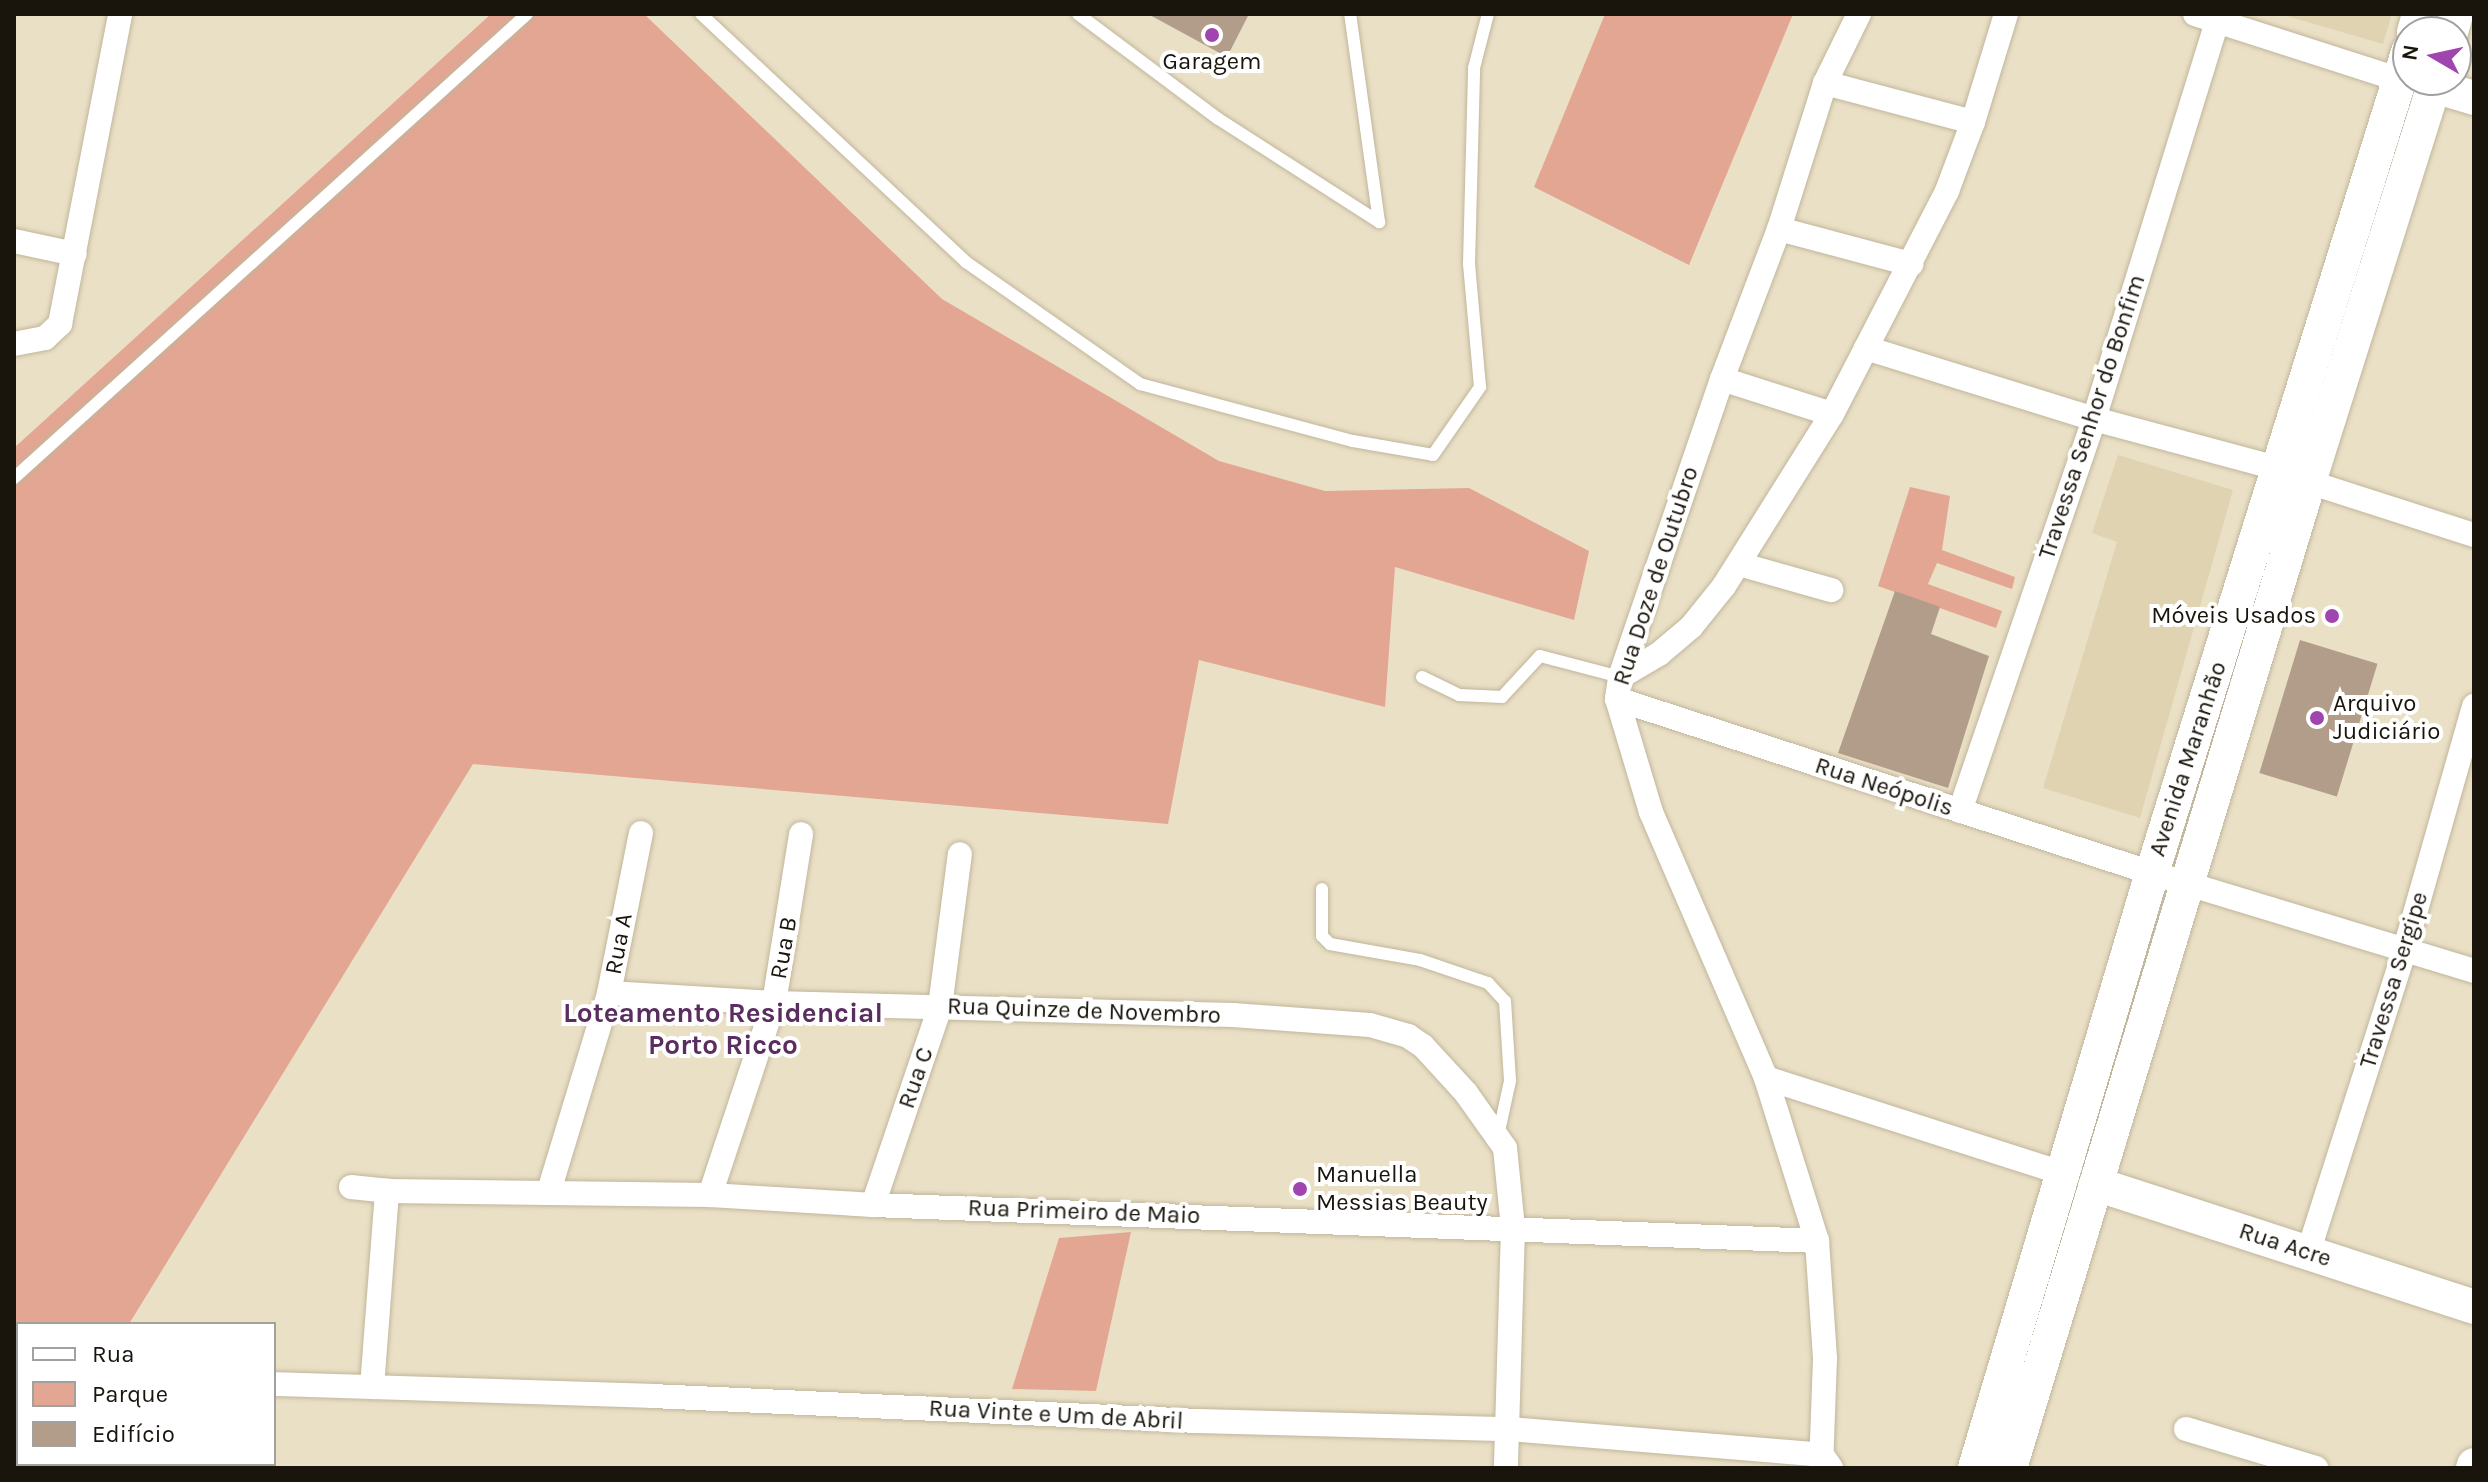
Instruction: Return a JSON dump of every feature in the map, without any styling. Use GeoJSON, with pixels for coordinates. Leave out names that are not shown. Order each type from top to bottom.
{"type":"FeatureCollection","features":[{"type":"Feature","properties":{"kind":"main road","name":"Avenida Maranhão"},"geometry":{"type":"LineString","coordinates":[[1975,1468],[2188,884],[2396,96]]}},
{"type":"Feature","properties":{"kind":"main road","name":"Avenida Maranhão"},"geometry":{"type":"LineString","coordinates":[[2010,1468],[2152,873],[2430,96]]}},
{"type":"Feature","properties":{"kind":"main road","name":"Rua Acre"},"geometry":{"type":"LineString","coordinates":[[2080,1179],[2474,1307]]}},
{"type":"Feature","properties":{"kind":"street"},"geometry":{"type":"LineString","coordinates":[[14,344],[45,338],[56,330],[75,254],[120,14]]}},
{"type":"Feature","properties":{"kind":"street","name":"Rua Doze de Outubro"},"geometry":{"type":"LineString","coordinates":[[1825,1464],[1825,1358],[1817,1241],[1766,1078],[1651,812],[1619,688],[1722,379],[1779,229],[1825,83],[1859,14]]}},
{"type":"Feature","properties":{"kind":"street"},"geometry":{"type":"LineString","coordinates":[[1619,688],[1691,627],[1739,564],[1832,414],[1947,191],[1973,122],[2006,14]]}},
{"type":"Feature","properties":{"kind":"street"},"geometry":{"type":"LineString","coordinates":[[2206,18],[2392,63]]}},
{"type":"Feature","properties":{"kind":"street","name":"Travessa Senhor do Bonfim"},"geometry":{"type":"LineString","coordinates":[[1960,811],[2094,419],[2206,18]]}},
{"type":"Feature","properties":{"kind":"street"},"geometry":{"type":"LineString","coordinates":[[1825,83],[1973,122]]}},
{"type":"Feature","properties":{"kind":"street"},"geometry":{"type":"LineString","coordinates":[[1779,229],[1911,264]]}},
{"type":"Feature","properties":{"kind":"street"},"geometry":{"type":"LineString","coordinates":[[14,241],[75,254]]}},
{"type":"Feature","properties":{"kind":"street"},"geometry":{"type":"LineString","coordinates":[[1866,348],[2094,419],[2295,476],[2474,535]]}},
{"type":"Feature","properties":{"kind":"street"},"geometry":{"type":"LineString","coordinates":[[1722,379],[1832,414]]}},
{"type":"Feature","properties":{"kind":"street"},"geometry":{"type":"LineString","coordinates":[[1739,564],[1831,590]]}},
{"type":"Feature","properties":{"kind":"street","name":"Rua Neópolis"},"geometry":{"type":"LineString","coordinates":[[1619,688],[1960,811],[2188,884]]}},
{"type":"Feature","properties":{"kind":"street","name":"Travessa Sergipe"},"geometry":{"type":"LineString","coordinates":[[2308,1253],[2404,952],[2474,706]]}},
{"type":"Feature","properties":{"kind":"street","name":"Rua A"},"geometry":{"type":"LineString","coordinates":[[549,1191],[609,993],[641,833]]}},
{"type":"Feature","properties":{"kind":"street","name":"Rua B"},"geometry":{"type":"LineString","coordinates":[[710,1195],[774,1003],[801,834]]}},
{"type":"Feature","properties":{"kind":"street","name":"Rua C"},"geometry":{"type":"LineString","coordinates":[[873,1205],[940,1007],[960,854]]}},
{"type":"Feature","properties":{"kind":"street"},"geometry":{"type":"LineString","coordinates":[[2188,884],[2474,971]]}},
{"type":"Feature","properties":{"kind":"street","name":"Rua Quinze de Novembro"},"geometry":{"type":"LineString","coordinates":[[609,993],[774,1003],[1233,1015],[1385,1028],[1423,1046],[1483,1112],[1501,1142]]}},
{"type":"Feature","properties":{"kind":"street","name":"Rua Acre"},"geometry":{"type":"LineString","coordinates":[[1766,1078],[2080,1179]]}},
{"type":"Feature","properties":{"kind":"street"},"geometry":{"type":"LineString","coordinates":[[1501,1142],[1513,1228],[1506,1468]]}},
{"type":"Feature","properties":{"kind":"street","name":"Rua Primeiro de Maio"},"geometry":{"type":"LineString","coordinates":[[351,1187],[387,1191],[710,1195],[873,1205],[1817,1241]]}},
{"type":"Feature","properties":{"kind":"street"},"geometry":{"type":"LineString","coordinates":[[372,1387],[387,1191]]}},
{"type":"Feature","properties":{"kind":"street","name":"Rua Vinte e Um de Abril"},"geometry":{"type":"LineString","coordinates":[[276,1384],[1198,1421],[1509,1429],[1825,1464]]}},
{"type":"Feature","properties":{"kind":"street"},"geometry":{"type":"LineString","coordinates":[[2186,1429],[2316,1468]]}},
{"type":"Feature","properties":{"kind":"lane"},"geometry":{"type":"LineString","coordinates":[[14,478],[527,14]]}},
{"type":"Feature","properties":{"kind":"lane"},"geometry":{"type":"LineString","coordinates":[[701,14],[966,262],[1140,384],[1353,441],[1433,455],[1480,387],[1469,249],[1474,68],[1488,14]]}},
{"type":"Feature","properties":{"kind":"lane"},"geometry":{"type":"LineString","coordinates":[[1078,14],[1217,118],[1379,222],[1350,14]]}},
{"type":"Feature","properties":{"kind":"lane"},"geometry":{"type":"LineString","coordinates":[[1422,677],[1459,695],[1502,697],[1540,656],[1619,688]]}},
{"type":"Feature","properties":{"kind":"lane"},"geometry":{"type":"LineString","coordinates":[[1322,889],[1322,936],[1330,944],[1420,960],[1488,983],[1505,1001],[1510,1081],[1501,1142]]}},
{"type":"Feature","properties":{"kind":"shaded area"},"geometry":{"type":"Polygon","coordinates":[[[2280,14],[2392,14],[2383,44],[2280,14]]]}},
{"type":"Feature","properties":{"kind":"shaded area"},"geometry":{"type":"Polygon","coordinates":[[[2118,455],[2233,490],[2140,818],[2043,788],[2117,542],[2092,533],[2118,455]]]}},
{"type":"Feature","properties":{"kind":"green space"},"geometry":{"type":"Polygon","coordinates":[[[491,14],[644,14],[942,299],[1219,461],[1325,491],[1469,488],[1589,551],[1574,620],[1395,567],[1385,707],[1199,660],[1168,824],[473,764],[130,1322],[16,1322],[16,1466],[43,1466],[14,1468],[14,448],[491,14]]]}},
{"type":"Feature","properties":{"kind":"green space"},"geometry":{"type":"Polygon","coordinates":[[[1605,14],[1793,14],[1689,265],[1534,187],[1605,14]]]}},
{"type":"Feature","properties":{"kind":"green space"},"geometry":{"type":"Polygon","coordinates":[[[1910,487],[1950,496],[1942,550],[2015,577],[2012,589],[1937,563],[1928,584],[2002,611],[1996,628],[1878,586],[1910,487]]]}},
{"type":"Feature","properties":{"kind":"green space"},"geometry":{"type":"Polygon","coordinates":[[[1131,1232],[1096,1391],[1012,1389],[1059,1238],[1131,1232]]]}},
{"type":"Feature","properties":{"kind":"building","name":"Garagem"},"geometry":{"type":"Polygon","coordinates":[[[1148,14],[1249,14],[1227,57],[1148,14]]]}},
{"type":"Feature","properties":{"kind":"building"},"geometry":{"type":"Polygon","coordinates":[[[1895,591],[1940,607],[1931,634],[1989,656],[1948,788],[1838,753],[1895,591]]]}},
{"type":"Feature","properties":{"kind":"building","name":"Arquivo Judiciário"},"geometry":{"type":"Polygon","coordinates":[[[2300,640],[2377,664],[2337,797],[2259,773],[2300,640]]]}},
{"type":"Feature","properties":{"kind":"place","name":"Garagem"},"geometry":{"type":"Point","coordinates":[1212,35]}},
{"type":"Feature","properties":{"kind":"place","name":"Móveis Usados"},"geometry":{"type":"Point","coordinates":[2332,616]}},
{"type":"Feature","properties":{"kind":"place","name":"Arquivo Judiciário"},"geometry":{"type":"Point","coordinates":[2317,718]}},
{"type":"Feature","properties":{"kind":"place","name":"Manuella Messias Beauty"},"geometry":{"type":"Point","coordinates":[1300,1189]}},
{"type":"Feature","properties":{"kind":"district","name":"Loteamento Residencial Porto Ricco"},"geometry":{"type":"Point","coordinates":[723,1029]}}]}
